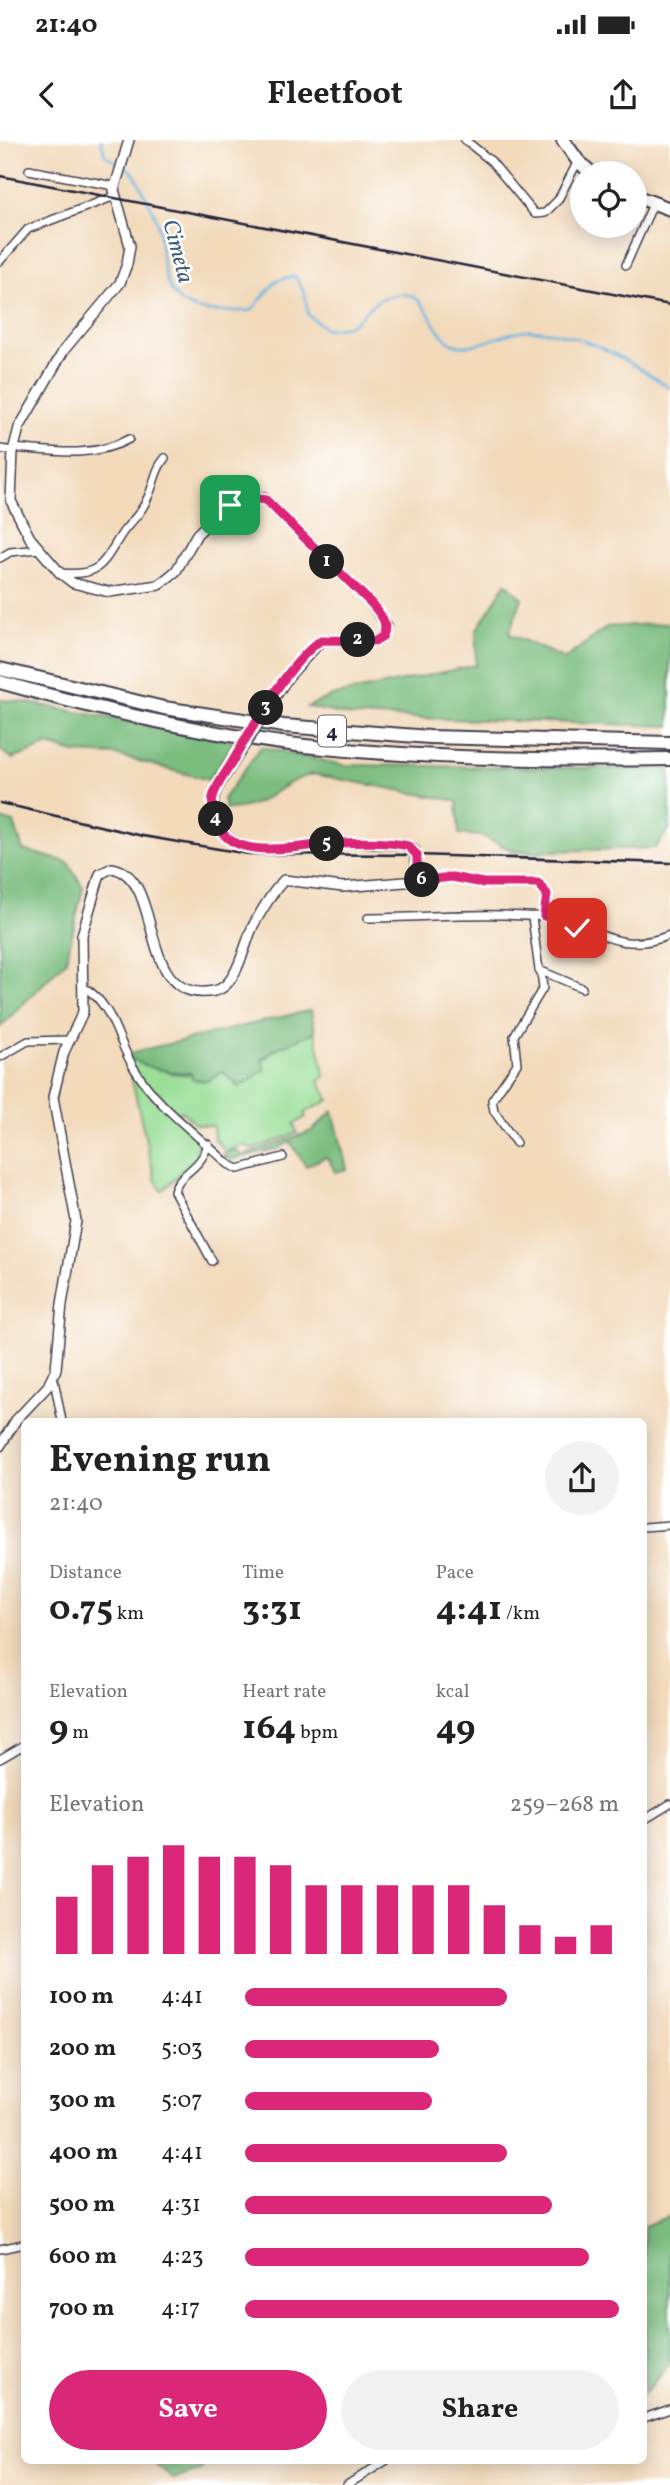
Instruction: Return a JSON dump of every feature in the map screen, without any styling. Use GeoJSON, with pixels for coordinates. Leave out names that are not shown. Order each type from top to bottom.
{"type":"FeatureCollection","features":[{"type":"Feature","properties":{"kind":"highway"},"geometry":{"type":"LineString","coordinates":[[563,140],[578,161]]}},
{"type":"Feature","properties":{"kind":"highway"},"geometry":{"type":"LineString","coordinates":[[647,201],[670,209]]}},
{"type":"Feature","properties":{"kind":"highway","name":"4"},"geometry":{"type":"LineString","coordinates":[[0,669],[164,708],[284,726],[430,737],[670,743]]}},
{"type":"Feature","properties":{"kind":"highway","name":"4"},"geometry":{"type":"LineString","coordinates":[[0,682],[105,709],[304,746],[425,756],[670,759]]}},
{"type":"Feature","properties":{"kind":"street"},"geometry":{"type":"LineString","coordinates":[[129,140],[119,166],[114,191],[130,246],[124,274],[120,284],[64,350],[19,428],[13,449],[11,501],[23,528],[60,573],[73,583],[108,592],[159,585],[176,571],[197,534],[221,511],[240,500],[264,498],[371,603],[386,624],[383,636],[375,641],[321,640],[288,677],[250,732],[219,785],[212,803],[219,828],[223,834],[241,846],[288,849],[339,843],[403,845],[415,851],[417,881]]}},
{"type":"Feature","properties":{"kind":"street"},"geometry":{"type":"LineString","coordinates":[[465,140],[491,161],[535,214],[545,213],[558,200],[570,177]]}},
{"type":"Feature","properties":{"kind":"street"},"geometry":{"type":"LineString","coordinates":[[29,170],[114,191]]}},
{"type":"Feature","properties":{"kind":"street"},"geometry":{"type":"LineString","coordinates":[[0,261],[28,229],[114,191]]}},
{"type":"Feature","properties":{"kind":"street"},"geometry":{"type":"LineString","coordinates":[[626,265],[653,204]]}},
{"type":"Feature","properties":{"kind":"street"},"geometry":{"type":"LineString","coordinates":[[0,449],[81,454],[118,445],[129,439]]}},
{"type":"Feature","properties":{"kind":"street"},"geometry":{"type":"LineString","coordinates":[[60,573],[88,573],[105,562],[125,530],[138,518],[158,467],[165,458]]}},
{"type":"Feature","properties":{"kind":"street"},"geometry":{"type":"LineString","coordinates":[[0,558],[10,552],[39,549]]}},
{"type":"Feature","properties":{"kind":"street"},"geometry":{"type":"LineString","coordinates":[[61,1418],[53,1376],[62,1304],[76,1231],[74,1199],[53,1097],[55,1082],[70,1040],[80,1023],[84,925],[95,882],[108,868],[123,872],[132,881],[167,972],[181,987],[197,993],[216,991],[226,984],[254,924],[284,880],[343,887],[452,877],[483,883],[538,883],[547,894],[544,916]]}},
{"type":"Feature","properties":{"kind":"street"},"geometry":{"type":"LineString","coordinates":[[368,918],[477,914],[544,916],[596,935],[639,944],[670,935]]}},
{"type":"Feature","properties":{"kind":"street"},"geometry":{"type":"LineString","coordinates":[[516,1143],[494,1111],[492,1100],[517,1064],[514,1036],[543,988],[532,916]]}},
{"type":"Feature","properties":{"kind":"street"},"geometry":{"type":"LineString","coordinates":[[541,972],[582,988]]}},
{"type":"Feature","properties":{"kind":"street"},"geometry":{"type":"LineString","coordinates":[[83,987],[101,1000],[133,1067],[165,1110],[234,1168],[283,1157]]}},
{"type":"Feature","properties":{"kind":"street"},"geometry":{"type":"LineString","coordinates":[[0,1057],[28,1041],[70,1040]]}},
{"type":"Feature","properties":{"kind":"street"},"geometry":{"type":"LineString","coordinates":[[208,1144],[202,1161],[177,1183],[174,1191],[212,1261]]}},
{"type":"Feature","properties":{"kind":"street"},"geometry":{"type":"LineString","coordinates":[[0,1446],[9,1430],[48,1386],[53,1376]]}},
{"type":"Feature","properties":{"kind":"street"},"geometry":{"type":"LineString","coordinates":[[647,1527],[670,1525]]}},
{"type":"Feature","properties":{"kind":"street"},"geometry":{"type":"LineString","coordinates":[[0,1759],[21,1747]]}},
{"type":"Feature","properties":{"kind":"street"},"geometry":{"type":"LineString","coordinates":[[647,1818],[670,1804]]}},
{"type":"Feature","properties":{"kind":"street"},"geometry":{"type":"LineString","coordinates":[[0,2249],[21,2246]]}},
{"type":"Feature","properties":{"kind":"street"},"geometry":{"type":"LineString","coordinates":[[647,2417],[670,2409]]}},
{"type":"Feature","properties":{"kind":"street"},"geometry":{"type":"LineString","coordinates":[[347,2485],[381,2464]]}},
{"type":"Feature","properties":{"kind":"green space"},"geometry":{"type":"Polygon","coordinates":[[[506,583],[522,598],[509,634],[565,659],[607,627],[670,623],[670,726],[351,716],[307,707],[332,696],[476,665],[476,631],[506,583]]]}},
{"type":"Feature","properties":{"kind":"green space"},"geometry":{"type":"Polygon","coordinates":[[[0,700],[24,702],[234,741],[209,780],[116,755],[75,753],[49,745],[13,759],[0,750],[0,700]]]}},
{"type":"Feature","properties":{"kind":"green space"},"geometry":{"type":"Polygon","coordinates":[[[261,747],[343,765],[670,769],[670,828],[655,848],[516,852],[482,836],[459,834],[457,801],[313,774],[290,783],[251,805],[226,809],[223,799],[261,747]]]}},
{"type":"Feature","properties":{"kind":"green space"},"geometry":{"type":"Polygon","coordinates":[[[0,819],[14,823],[23,850],[68,862],[83,887],[66,961],[0,1027],[0,819]]]}},
{"type":"Feature","properties":{"kind":"green space"},"geometry":{"type":"Polygon","coordinates":[[[311,1010],[315,1032],[275,1049],[262,1059],[265,1070],[239,1087],[222,1071],[207,1081],[192,1079],[191,1073],[157,1069],[126,1054],[311,1010]]]}},
{"type":"Feature","properties":{"kind":"green space"},"geometry":{"type":"Polygon","coordinates":[[[315,1032],[325,1076],[319,1081],[329,1100],[304,1113],[306,1117],[294,1124],[297,1133],[253,1149],[243,1145],[225,1151],[214,1138],[213,1126],[195,1124],[182,1111],[175,1117],[197,1141],[197,1157],[162,1191],[155,1179],[126,1054],[170,1073],[216,1077],[222,1071],[239,1087],[272,1052],[292,1040],[315,1032]]]}},
{"type":"Feature","properties":{"kind":"green space"},"geometry":{"type":"Polygon","coordinates":[[[333,1111],[347,1169],[335,1172],[329,1159],[325,1157],[306,1166],[290,1142],[277,1149],[229,1160],[223,1155],[235,1149],[242,1156],[312,1131],[333,1111]]]}},
{"type":"Feature","properties":{"kind":"green space"},"geometry":{"type":"Polygon","coordinates":[[[670,2216],[670,2364],[647,2391],[647,2225],[670,2216]]]}},
{"type":"Feature","properties":{"kind":"green space"},"geometry":{"type":"Polygon","coordinates":[[[155,2464],[205,2464],[200,2471],[173,2479],[155,2464]]]}},
{"type":"Feature","properties":{"kind":"waterway","name":"Cimeta"},"geometry":{"type":"LineString","coordinates":[[101,140],[105,155],[118,163]]}},
{"type":"Feature","properties":{"kind":"waterway","name":"Cimeta"},"geometry":{"type":"LineString","coordinates":[[124,166],[136,177],[156,217],[168,284],[174,295],[196,309],[216,312],[251,311],[277,280],[295,276],[305,294],[308,315],[326,329],[353,323],[381,299],[400,294],[411,295],[419,300],[443,336],[451,343],[470,346],[521,331],[548,332],[585,341],[603,349],[670,388]]}},
{"type":"Feature","properties":{"kind":"railway"},"geometry":{"type":"LineString","coordinates":[[0,176],[670,305]]}},
{"type":"Feature","properties":{"kind":"railway"},"geometry":{"type":"LineString","coordinates":[[0,803],[143,836],[248,854],[417,855],[670,863]]}},
{"type":"Feature","properties":{"kind":"route"},"geometry":{"type":"LineString","coordinates":[[230,505],[240,500],[264,498],[371,603],[384,619],[386,628],[383,636],[375,641],[327,638],[321,640],[288,677],[250,732],[213,796],[214,813],[223,834],[241,846],[252,847],[288,849],[339,843],[408,846],[417,855],[417,881],[452,877],[483,883],[532,881],[543,886],[547,894],[544,916],[555,917],[577,928]]}}]}
